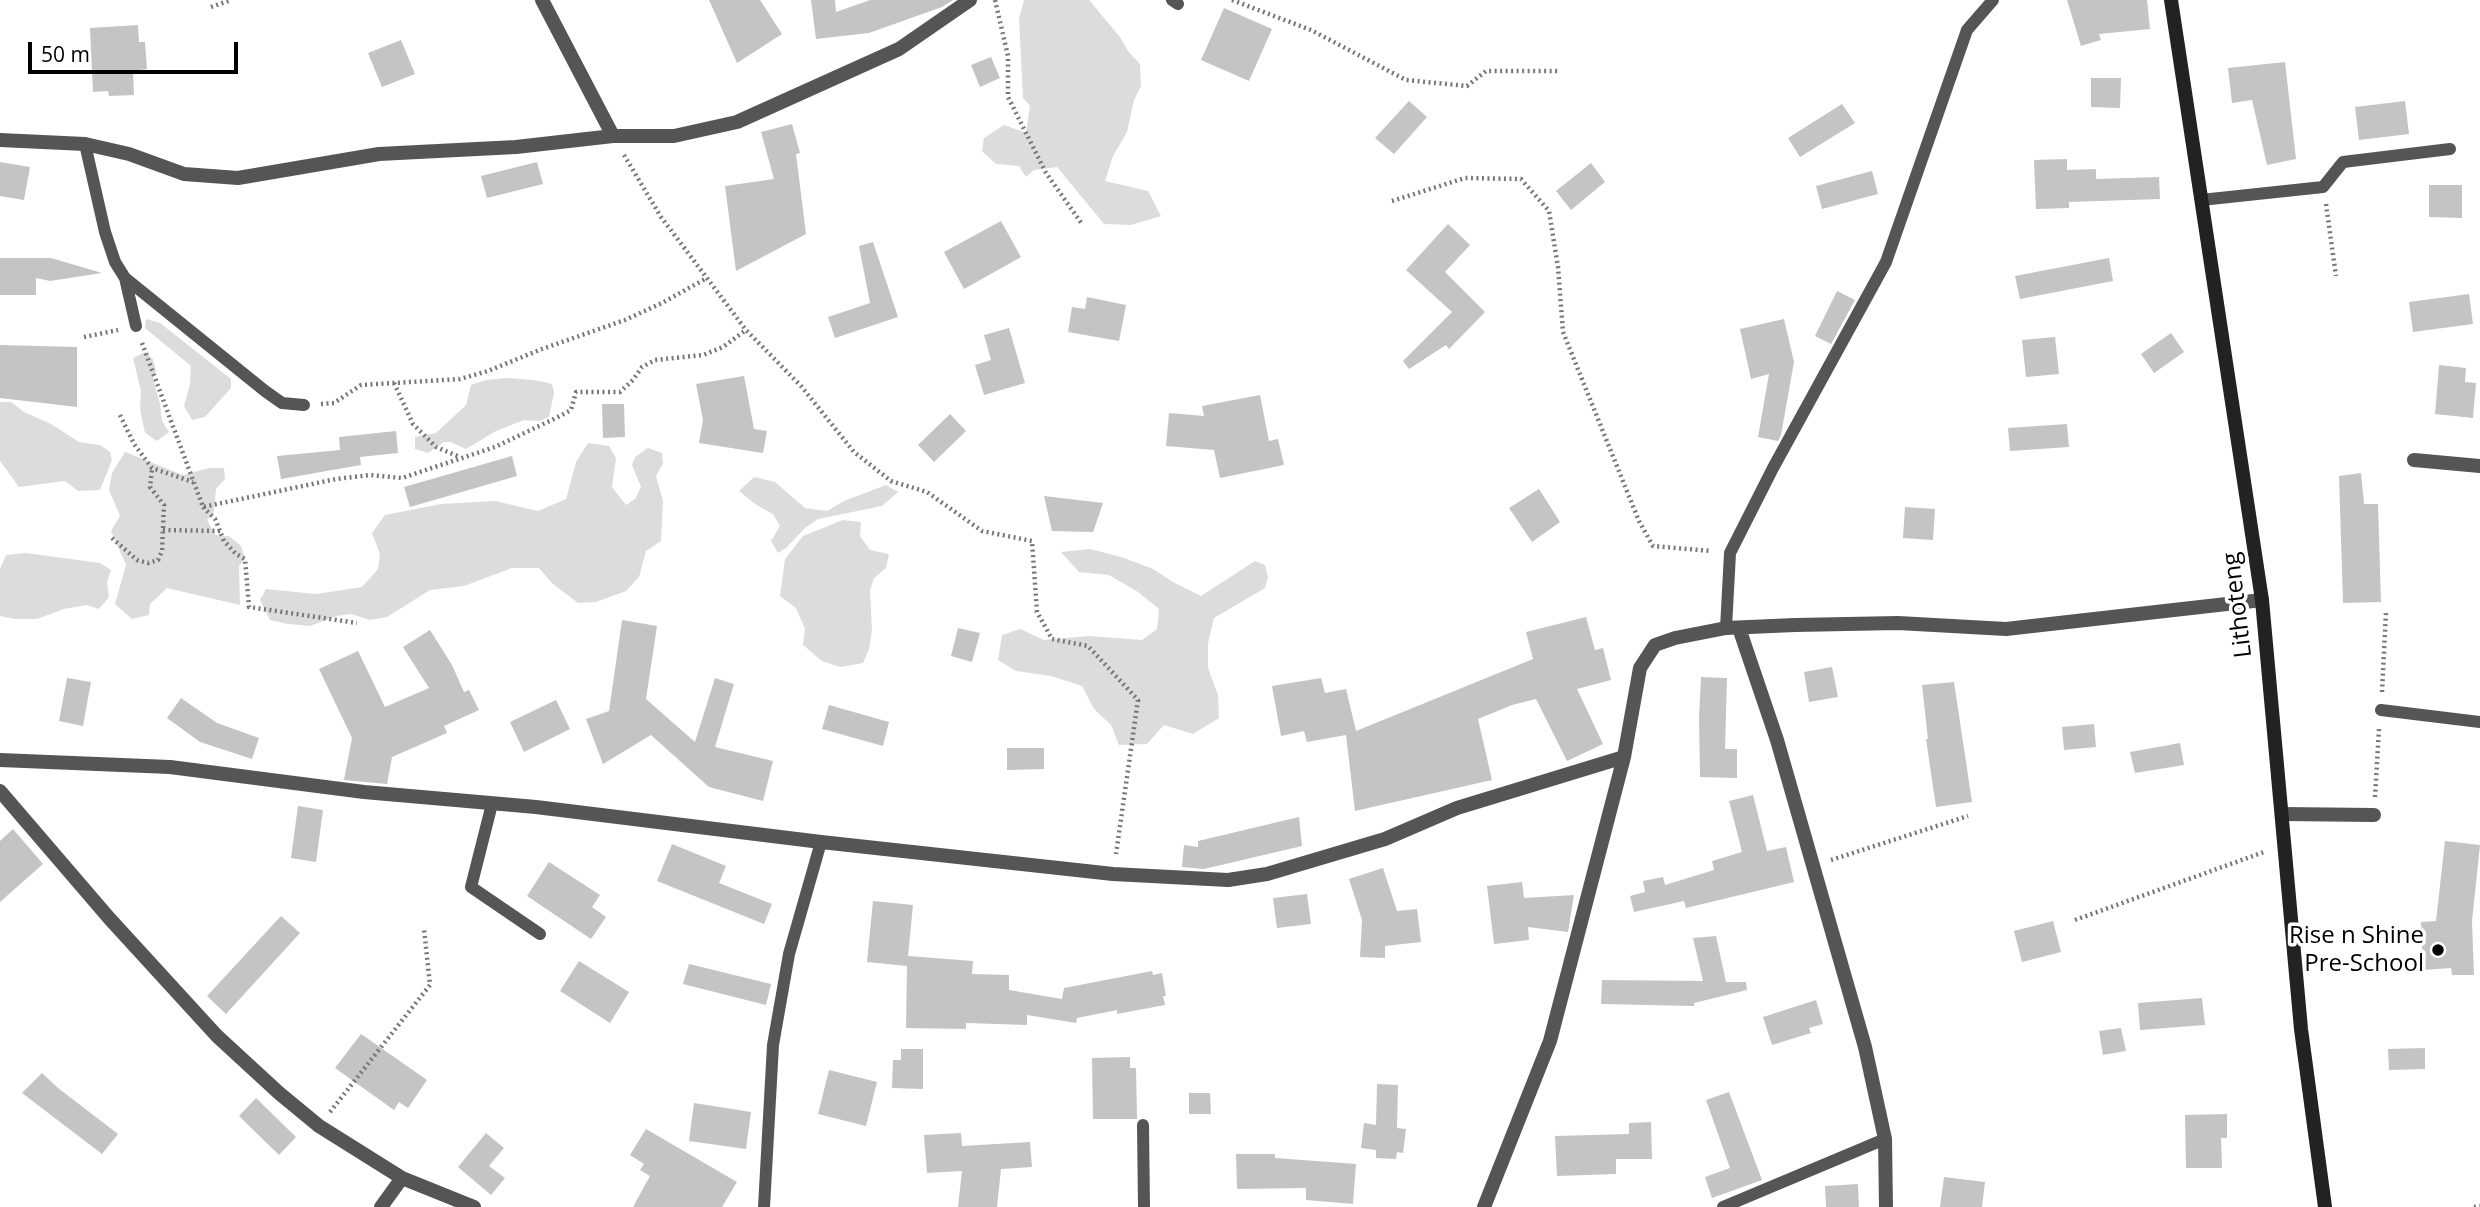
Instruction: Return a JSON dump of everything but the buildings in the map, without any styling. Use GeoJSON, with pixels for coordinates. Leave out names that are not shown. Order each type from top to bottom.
{"type":"FeatureCollection","features":[{"type":"Feature","properties":{"kind":"main road","name":"Lithoteng"},"geometry":{"type":"LineString","coordinates":[[2171,0],[2262,600],[2301,1029],[2325,1207]]}},
{"type":"Feature","properties":{"kind":"street"},"geometry":{"type":"LineString","coordinates":[[542,0],[613,136]]}},
{"type":"Feature","properties":{"kind":"street"},"geometry":{"type":"LineString","coordinates":[[0,140],[85,144],[129,154],[184,174],[238,178],[379,154],[516,147],[613,136],[674,136],[737,122],[898,49],[970,0]]}},
{"type":"Feature","properties":{"kind":"street"},"geometry":{"type":"LineString","coordinates":[[2414,460],[2480,466]]}},
{"type":"Feature","properties":{"kind":"street"},"geometry":{"type":"LineString","coordinates":[[1484,1207],[1550,1041],[1624,757],[1640,668],[1655,645],[1675,638],[1733,628],[1898,623],[2006,629],[2262,600]]}},
{"type":"Feature","properties":{"kind":"street"},"geometry":{"type":"LineString","coordinates":[[1733,628],[1777,740],[1866,1047],[1885,1139],[1886,1207]]}},
{"type":"Feature","properties":{"kind":"street"},"geometry":{"type":"LineString","coordinates":[[0,760],[170,767],[364,792],[536,807],[1113,874],[1228,880],[1267,874],[1385,839],[1457,808],[1624,757]]}},
{"type":"Feature","properties":{"kind":"street"},"geometry":{"type":"LineString","coordinates":[[0,791],[109,918],[217,1036],[318,1126],[402,1178],[474,1207]]}},
{"type":"Feature","properties":{"kind":"street"},"geometry":{"type":"LineString","coordinates":[[2281,814],[2374,815]]}},
{"type":"Feature","properties":{"kind":"street"},"geometry":{"type":"LineString","coordinates":[[381,1207],[402,1178]]}},
{"type":"Feature","properties":{"kind":"lane"},"geometry":{"type":"LineString","coordinates":[[1733,628],[1730,553],[1786,443],[1886,262],[1967,30],[1993,0]]}},
{"type":"Feature","properties":{"kind":"lane"},"geometry":{"type":"LineString","coordinates":[[85,144],[105,232],[115,262],[125,278],[265,391],[282,402],[304,404]]}},
{"type":"Feature","properties":{"kind":"lane"},"geometry":{"type":"LineString","coordinates":[[2201,201],[2323,187],[2343,162],[2450,149]]}},
{"type":"Feature","properties":{"kind":"lane"},"geometry":{"type":"LineString","coordinates":[[125,278],[136,326]]}},
{"type":"Feature","properties":{"kind":"lane"},"geometry":{"type":"LineString","coordinates":[[2381,710],[2480,722]]}},
{"type":"Feature","properties":{"kind":"lane"},"geometry":{"type":"LineString","coordinates":[[492,804],[471,887],[540,934]]}},
{"type":"Feature","properties":{"kind":"lane"},"geometry":{"type":"LineString","coordinates":[[764,1207],[773,1045],[789,954],[821,842]]}},
{"type":"Feature","properties":{"kind":"lane"},"geometry":{"type":"LineString","coordinates":[[1143,1125],[1144,1207]]}},
{"type":"Feature","properties":{"kind":"lane"},"geometry":{"type":"LineString","coordinates":[[1723,1207],[1885,1139]]}},
{"type":"Feature","properties":{"kind":"path"},"geometry":{"type":"LineString","coordinates":[[211,7],[231,0]]}},
{"type":"Feature","properties":{"kind":"path"},"geometry":{"type":"LineString","coordinates":[[995,0],[1008,56],[1008,97],[1046,173],[1082,224]]}},
{"type":"Feature","properties":{"kind":"path"},"geometry":{"type":"LineString","coordinates":[[1232,0],[1311,30],[1406,80],[1467,86],[1486,71],[1558,71]]}},
{"type":"Feature","properties":{"kind":"path"},"geometry":{"type":"LineString","coordinates":[[613,136],[661,217],[746,330],[801,386],[854,452],[891,481],[927,492],[982,531],[1032,541],[1037,612],[1052,639],[1088,646],[1138,700],[1113,874]]}},
{"type":"Feature","properties":{"kind":"path"},"geometry":{"type":"LineString","coordinates":[[1392,201],[1465,178],[1521,179],[1549,211],[1558,267],[1563,332],[1639,521],[1653,546],[1730,553]]}},
{"type":"Feature","properties":{"kind":"path"},"geometry":{"type":"LineString","coordinates":[[2323,187],[2336,276]]}},
{"type":"Feature","properties":{"kind":"path"},"geometry":{"type":"LineString","coordinates":[[304,404],[334,403],[361,385],[460,379],[488,371],[625,320],[707,278]]}},
{"type":"Feature","properties":{"kind":"path"},"geometry":{"type":"LineString","coordinates":[[84,337],[136,326],[203,507],[215,519],[225,541],[236,554],[245,559],[249,607],[357,623]]}},
{"type":"Feature","properties":{"kind":"path"},"geometry":{"type":"LineString","coordinates":[[203,507],[336,479],[370,475],[402,478],[495,447],[571,410],[576,392],[620,392],[642,367],[655,360],[703,355],[723,347],[746,330]]}},
{"type":"Feature","properties":{"kind":"path"},"geometry":{"type":"LineString","coordinates":[[394,383],[413,424],[436,447],[461,457]]}},
{"type":"Feature","properties":{"kind":"path"},"geometry":{"type":"LineString","coordinates":[[120,415],[134,444],[152,468],[194,482]]}},
{"type":"Feature","properties":{"kind":"path"},"geometry":{"type":"LineString","coordinates":[[112,538],[137,560],[154,563],[158,560],[162,551],[164,505],[150,487],[152,468]]}},
{"type":"Feature","properties":{"kind":"path"},"geometry":{"type":"LineString","coordinates":[[163,530],[220,531]]}},
{"type":"Feature","properties":{"kind":"path"},"geometry":{"type":"LineString","coordinates":[[1813,866],[1968,816]]}},
{"type":"Feature","properties":{"kind":"path"},"geometry":{"type":"LineString","coordinates":[[2076,920],[2284,844]]}},
{"type":"Feature","properties":{"kind":"path"},"geometry":{"type":"LineString","coordinates":[[318,1126],[430,985],[424,929]]}},
{"type":"Feature","properties":{"kind":"path"},"geometry":{"type":"LineString","coordinates":[[2474,1207],[2480,1206]]}},
{"type":"Feature","properties":{"kind":"shaded area"},"geometry":{"type":"Polygon","coordinates":[[[1024,0],[1089,0],[1140,64],[1141,86],[1134,100],[1127,132],[1113,156],[1105,181],[1148,191],[1161,216],[1131,225],[1104,224],[1057,167],[1034,170],[1026,177],[1019,166],[996,164],[982,151],[984,138],[1004,125],[1026,133],[1030,106],[1023,98],[1019,19],[1024,0]]]}},
{"type":"Feature","properties":{"kind":"shaded area"},"geometry":{"type":"Polygon","coordinates":[[[146,319],[160,323],[231,379],[231,388],[205,417],[192,420],[184,406],[190,384],[191,366],[145,328],[146,319]]]}},
{"type":"Feature","properties":{"kind":"shaded area"},"geometry":{"type":"Polygon","coordinates":[[[145,352],[153,359],[156,371],[153,379],[162,421],[169,432],[157,441],[145,433],[140,409],[141,391],[133,358],[145,352]]]}},
{"type":"Feature","properties":{"kind":"shaded area"},"geometry":{"type":"Polygon","coordinates":[[[508,378],[552,384],[554,393],[549,417],[540,421],[524,420],[496,431],[466,449],[444,442],[428,453],[415,449],[415,437],[436,433],[466,405],[471,385],[486,380],[508,378]]]}},
{"type":"Feature","properties":{"kind":"shaded area"},"geometry":{"type":"Polygon","coordinates":[[[0,402],[11,402],[79,442],[100,445],[110,452],[112,460],[100,490],[78,491],[65,481],[19,487],[0,461],[0,402]]]}},
{"type":"Feature","properties":{"kind":"shaded area"},"geometry":{"type":"Polygon","coordinates":[[[588,443],[609,446],[616,458],[612,487],[626,505],[635,499],[641,487],[632,465],[635,457],[648,448],[662,453],[663,463],[656,476],[663,501],[661,541],[646,551],[639,577],[626,591],[596,602],[578,603],[553,584],[539,568],[512,568],[464,586],[430,590],[387,617],[370,620],[351,614],[310,626],[270,620],[260,600],[266,589],[316,594],[362,587],[378,569],[380,554],[372,533],[385,515],[441,504],[495,501],[538,511],[566,499],[576,462],[588,443]]]}},
{"type":"Feature","properties":{"kind":"shaded area"},"geometry":{"type":"Polygon","coordinates":[[[125,452],[183,475],[209,468],[224,468],[225,479],[216,489],[214,512],[207,520],[215,535],[229,536],[241,546],[245,559],[239,566],[240,605],[167,588],[150,604],[149,615],[132,619],[115,604],[126,565],[111,531],[120,516],[109,490],[112,473],[125,452]]]}},
{"type":"Feature","properties":{"kind":"shaded area"},"geometry":{"type":"Polygon","coordinates":[[[754,477],[775,482],[805,508],[827,511],[844,501],[886,485],[898,492],[882,506],[818,519],[778,553],[771,541],[780,526],[773,514],[739,491],[754,477]]]}},
{"type":"Feature","properties":{"kind":"shaded area"},"geometry":{"type":"Polygon","coordinates":[[[843,520],[861,522],[860,536],[870,550],[889,554],[886,568],[874,578],[870,590],[872,631],[863,663],[840,667],[822,661],[803,645],[805,629],[796,608],[780,596],[785,559],[803,536],[843,520]]]}},
{"type":"Feature","properties":{"kind":"shaded area"},"geometry":{"type":"Polygon","coordinates":[[[1090,549],[1153,569],[1201,596],[1255,561],[1265,565],[1268,577],[1265,588],[1214,618],[1208,643],[1208,668],[1218,695],[1219,718],[1193,734],[1164,725],[1147,744],[1119,745],[1111,725],[1094,709],[1082,686],[1051,676],[1016,671],[998,660],[1002,635],[1020,629],[1044,640],[1089,636],[1142,640],[1157,629],[1159,609],[1138,592],[1109,575],[1079,572],[1061,552],[1090,549]]]}},
{"type":"Feature","properties":{"kind":"shaded area"},"geometry":{"type":"Polygon","coordinates":[[[26,553],[100,563],[111,570],[107,582],[109,597],[99,609],[87,605],[64,609],[37,619],[0,616],[0,569],[6,555],[26,553]]]}},
{"type":"Feature","properties":{"kind":"place","name":"Rise n Shine Pre-School"},"geometry":{"type":"Point","coordinates":[2438,950]}}]}
